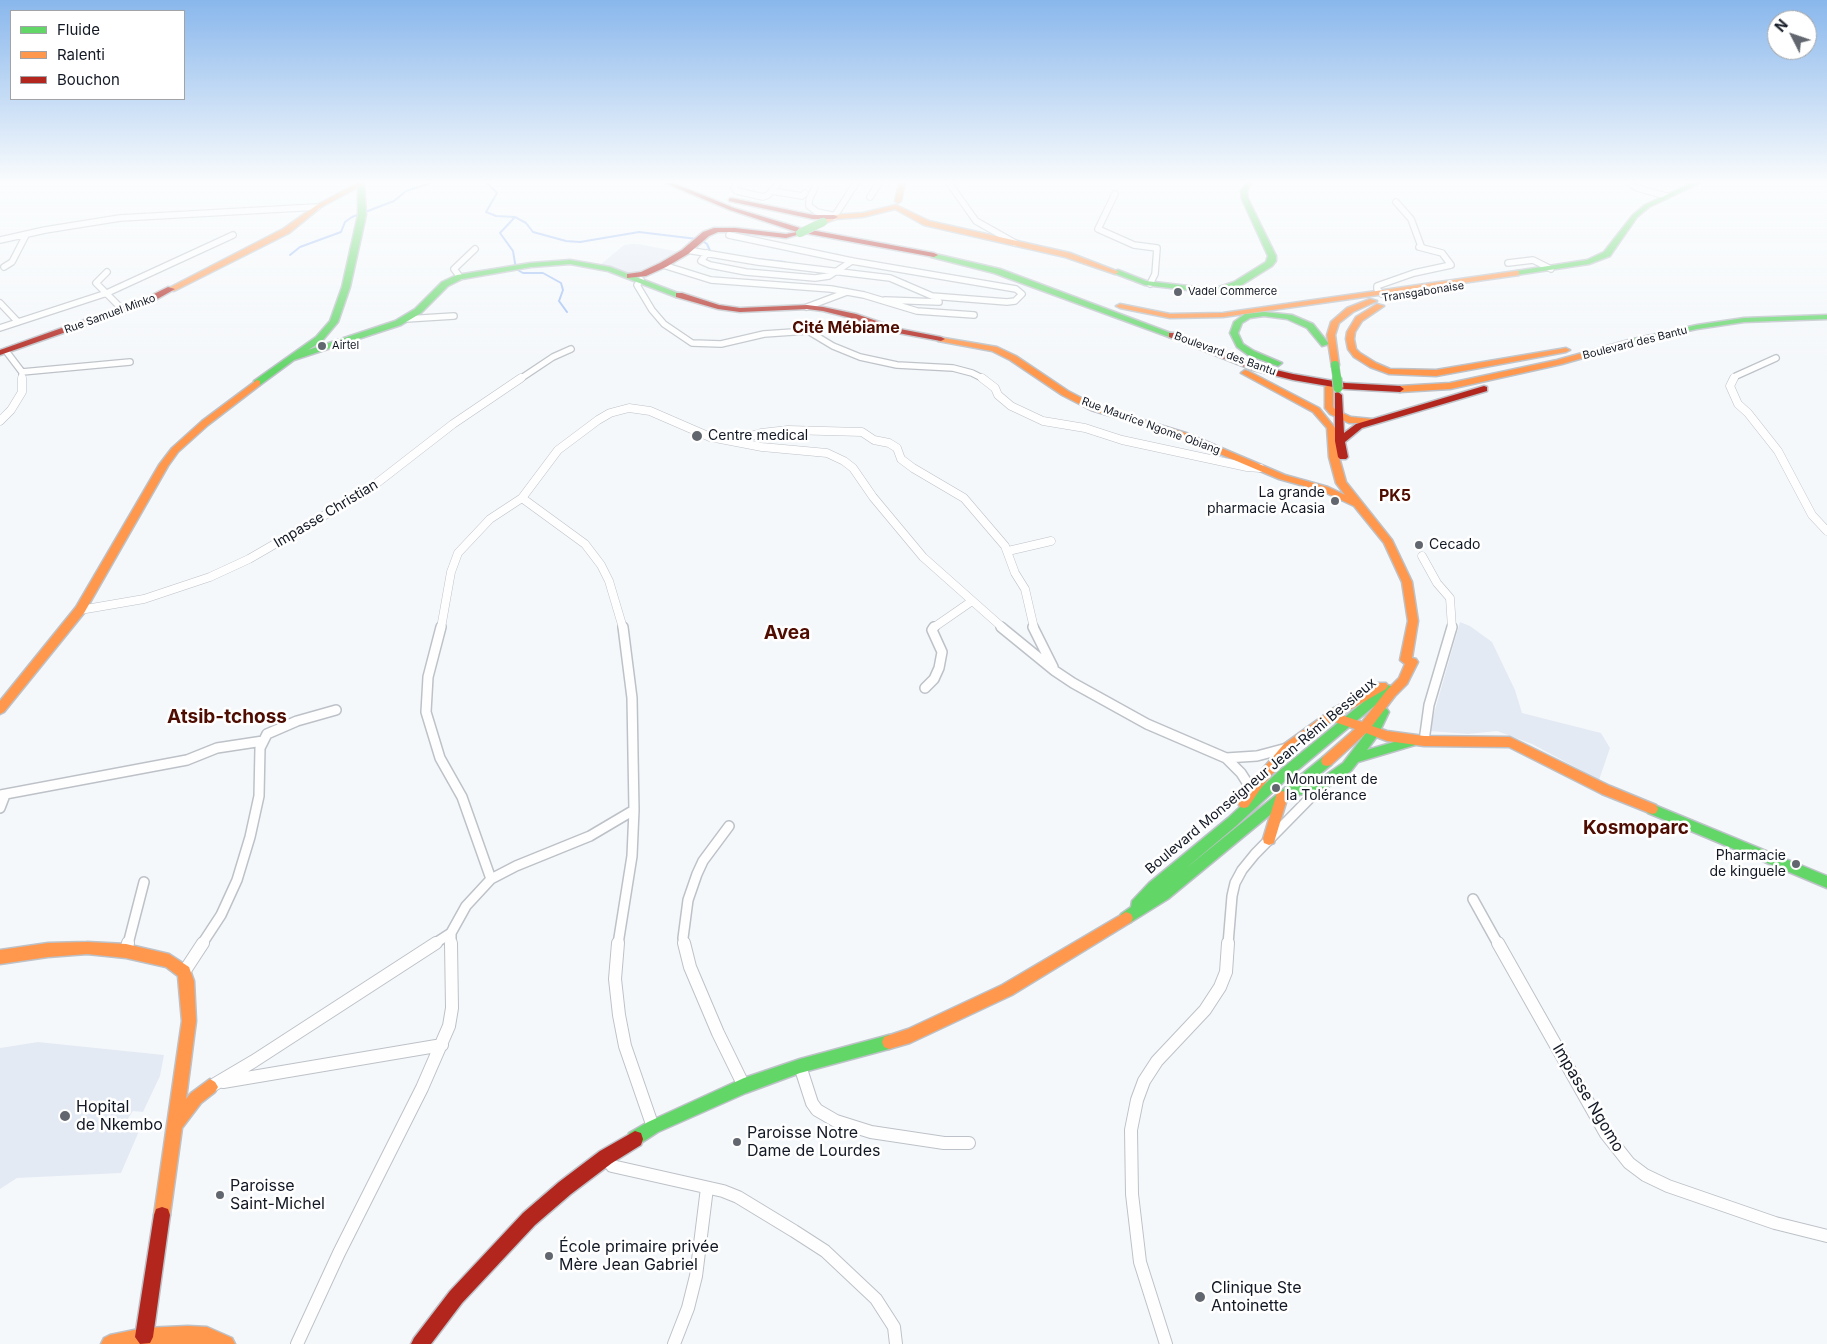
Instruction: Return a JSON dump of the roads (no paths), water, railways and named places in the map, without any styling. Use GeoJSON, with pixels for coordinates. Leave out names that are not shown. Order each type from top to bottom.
{"type":"FeatureCollection","features":[{"type":"Feature","properties":{"kind":"main road","name":"Rue Samuel Minko"},"geometry":{"type":"LineString","coordinates":[[3,352],[123,310],[170,290],[257,246]]}},
{"type":"Feature","properties":{"kind":"main road"},"geometry":{"type":"LineString","coordinates":[[316,346],[337,315],[355,246]]}},
{"type":"Feature","properties":{"kind":"main road"},"geometry":{"type":"LineString","coordinates":[[0,709],[80,610],[164,464],[175,450],[234,400],[294,358],[316,346],[379,331],[406,319],[423,308],[445,284],[460,277],[515,267],[575,262],[604,267],[628,276],[636,276],[663,265],[693,246]]}},
{"type":"Feature","properties":{"kind":"main road","name":"Boulevard des Bantu"},"geometry":{"type":"LineString","coordinates":[[890,246],[975,264],[1121,315],[1262,370],[1300,379],[1345,386],[1392,389],[1450,386],[1559,362],[1638,340],[1697,327],[1744,320],[1827,317]]}},
{"type":"Feature","properties":{"kind":"main road","name":"Boulevard des Bantu"},"geometry":{"type":"LineString","coordinates":[[919,246],[980,260],[1256,360],[1318,375],[1376,381],[1436,380],[1460,377],[1530,362],[1626,333],[1737,312],[1827,310]]}},
{"type":"Feature","properties":{"kind":"main road"},"geometry":{"type":"LineString","coordinates":[[1029,246],[1072,256],[1150,284],[1197,290],[1218,290],[1237,284],[1271,262],[1272,256],[1267,246]]}},
{"type":"Feature","properties":{"kind":"main road","name":"Transgabonaise"},"geometry":{"type":"LineString","coordinates":[[1333,314],[1352,302],[1380,294],[1589,262],[1601,258],[1614,246]]}},
{"type":"Feature","properties":{"kind":"main road","name":"Transgabonaise"},"geometry":{"type":"LineString","coordinates":[[1328,340],[1338,318],[1356,306],[1383,298],[1558,272],[1599,264],[1617,255],[1625,246]]}},
{"type":"Feature","properties":{"kind":"main road"},"geometry":{"type":"LineString","coordinates":[[642,281],[651,271]]}},
{"type":"Feature","properties":{"kind":"main road","name":"Rue Maurice Ngome Obiang"},"geometry":{"type":"LineString","coordinates":[[628,276],[698,302],[723,308],[748,310],[807,307],[843,313],[898,331],[999,350],[1088,405],[1183,435],[1290,480],[1316,486]]}},
{"type":"Feature","properties":{"kind":"main road"},"geometry":{"type":"LineString","coordinates":[[1437,290],[1384,305],[1365,313],[1351,332],[1352,349],[1365,361],[1381,368],[1401,373],[1424,374],[1474,368],[1568,350]]}},
{"type":"Feature","properties":{"kind":"main road"},"geometry":{"type":"LineString","coordinates":[[1103,303],[1155,314],[1190,317],[1289,307],[1380,294]]}},
{"type":"Feature","properties":{"kind":"main road"},"geometry":{"type":"LineString","coordinates":[[1289,307],[1320,306],[1329,310],[1333,314],[1325,327],[1328,340]]}},
{"type":"Feature","properties":{"kind":"main road"},"geometry":{"type":"LineString","coordinates":[[1121,315],[1295,398],[1320,413],[1331,428]]}},
{"type":"Feature","properties":{"kind":"main road"},"geometry":{"type":"LineString","coordinates":[[1318,375],[1270,361],[1251,353],[1237,341],[1234,329],[1238,322],[1248,316],[1280,315],[1310,326],[1328,340]]}},
{"type":"Feature","properties":{"kind":"main road","name":"Boulevard Monseigneur Jean-Rémi Bessieux"},"geometry":{"type":"LineString","coordinates":[[1126,916],[1154,887],[1232,822],[1282,775],[1385,691],[1409,661],[1412,621],[1407,582],[1388,542],[1354,502],[1334,457],[1331,428],[1333,396],[1328,340]]}},
{"type":"Feature","properties":{"kind":"main road"},"geometry":{"type":"LineString","coordinates":[[1340,441],[1354,429],[1371,421],[1481,390],[1545,369],[1559,362]]}},
{"type":"Feature","properties":{"kind":"main road"},"geometry":{"type":"LineString","coordinates":[[1295,398],[1315,403],[1333,396],[1339,416],[1355,421],[1371,421]]}},
{"type":"Feature","properties":{"kind":"main road","name":"Boulevard Monseigneur Jean-Rémi Bessieux"},"geometry":{"type":"LineString","coordinates":[[1339,416],[1340,441],[1348,475],[1346,483]]}},
{"type":"Feature","properties":{"kind":"main road"},"geometry":{"type":"LineString","coordinates":[[1316,486],[1346,483]]}},
{"type":"Feature","properties":{"kind":"main road","name":"Boulevard Monseigneur Jean-Rémi Bessieux"},"geometry":{"type":"LineString","coordinates":[[420,1344],[443,1312],[529,1219],[565,1188],[653,1127],[744,1086],[800,1066],[910,1036],[1007,990],[1163,895],[1285,792],[1369,730],[1391,693],[1403,681],[1420,622],[1417,593],[1412,574],[1398,546],[1346,483]]}},
{"type":"Feature","properties":{"kind":"main road"},"geometry":{"type":"LineString","coordinates":[[1316,486],[1354,502]]}},
{"type":"Feature","properties":{"kind":"main road"},"geometry":{"type":"LineString","coordinates":[[1232,822],[1249,795],[1288,747],[1330,716],[1367,693],[1396,679]]}},
{"type":"Feature","properties":{"kind":"main road"},"geometry":{"type":"LineString","coordinates":[[1330,716],[1369,730],[1421,740],[1510,742],[1606,790],[1827,882]]}},
{"type":"Feature","properties":{"kind":"main road"},"geometry":{"type":"LineString","coordinates":[[1285,792],[1301,790],[1336,776],[1355,758],[1369,730]]}},
{"type":"Feature","properties":{"kind":"main road"},"geometry":{"type":"LineString","coordinates":[[1355,758],[1421,740]]}},
{"type":"Feature","properties":{"kind":"main road"},"geometry":{"type":"LineString","coordinates":[[1269,840],[1285,792],[1279,756]]}},
{"type":"Feature","properties":{"kind":"main road"},"geometry":{"type":"LineString","coordinates":[[0,957],[63,949],[126,951],[163,959],[184,972],[189,993],[189,1021],[182,1082],[143,1340]]}},
{"type":"Feature","properties":{"kind":"main road"},"geometry":{"type":"LineString","coordinates":[[182,1082],[189,1091],[202,1091],[213,1085]]}},
{"type":"Feature","properties":{"kind":"main road"},"geometry":{"type":"LineString","coordinates":[[176,1123],[196,1098],[213,1085]]}},
{"type":"Feature","properties":{"kind":"main road"},"geometry":{"type":"LineString","coordinates":[[110,1344],[188,1335],[207,1336],[226,1344]]}},
{"type":"Feature","properties":{"kind":"street"},"geometry":{"type":"LineString","coordinates":[[4,267],[12,262],[20,246]]}},
{"type":"Feature","properties":{"kind":"street"},"geometry":{"type":"LineString","coordinates":[[0,328],[107,293],[208,246]]}},
{"type":"Feature","properties":{"kind":"street"},"geometry":{"type":"LineString","coordinates":[[688,250],[890,278],[932,296],[1007,302],[1015,301],[1022,294],[1009,288],[852,261],[779,246]]}},
{"type":"Feature","properties":{"kind":"street"},"geometry":{"type":"LineString","coordinates":[[1140,246],[1157,248],[1155,274],[1150,284]]}},
{"type":"Feature","properties":{"kind":"street"},"geometry":{"type":"LineString","coordinates":[[1380,294],[1377,289],[1382,284],[1414,273],[1452,264],[1442,253],[1419,248],[1421,246]]}},
{"type":"Feature","properties":{"kind":"street"},"geometry":{"type":"LineString","coordinates":[[460,277],[454,270],[475,249]]}},
{"type":"Feature","properties":{"kind":"street"},"geometry":{"type":"LineString","coordinates":[[707,253],[700,261],[730,269],[821,278],[830,276],[852,261]]}},
{"type":"Feature","properties":{"kind":"street"},"geometry":{"type":"LineString","coordinates":[[1508,263],[1533,260],[1551,269]]}},
{"type":"Feature","properties":{"kind":"street"},"geometry":{"type":"LineString","coordinates":[[663,265],[711,280],[848,292],[924,313],[974,316]]}},
{"type":"Feature","properties":{"kind":"street"},"geometry":{"type":"LineString","coordinates":[[107,272],[96,283],[123,310]]}},
{"type":"Feature","properties":{"kind":"street"},"geometry":{"type":"LineString","coordinates":[[642,281],[637,285],[652,310],[664,324],[692,343],[721,344],[764,334],[808,331],[834,346],[860,357],[897,365],[953,368],[968,372],[987,381],[995,388],[998,395],[1011,406],[1043,421],[1085,428],[1122,440],[1193,454],[1247,468],[1260,468]]}},
{"type":"Feature","properties":{"kind":"street"},"geometry":{"type":"LineString","coordinates":[[807,307],[848,292]]}},
{"type":"Feature","properties":{"kind":"street"},"geometry":{"type":"LineString","coordinates":[[882,300],[900,299],[950,303]]}},
{"type":"Feature","properties":{"kind":"street"},"geometry":{"type":"LineString","coordinates":[[0,303],[18,322]]}},
{"type":"Feature","properties":{"kind":"street"},"geometry":{"type":"LineString","coordinates":[[406,319],[454,316]]}},
{"type":"Feature","properties":{"kind":"street","name":"Impasse Christian"},"geometry":{"type":"LineString","coordinates":[[80,610],[144,599],[210,577],[257,555],[368,490],[453,424],[553,357],[571,349]]}},
{"type":"Feature","properties":{"kind":"street"},"geometry":{"type":"LineString","coordinates":[[0,422],[11,410],[22,392],[22,372],[3,352]]}},
{"type":"Feature","properties":{"kind":"street"},"geometry":{"type":"LineString","coordinates":[[1776,358],[1736,376],[1731,381],[1730,386],[1738,404],[1748,413],[1787,464],[1812,515],[1827,531]]}},
{"type":"Feature","properties":{"kind":"street"},"geometry":{"type":"LineString","coordinates":[[22,372],[127,363]]}},
{"type":"Feature","properties":{"kind":"street"},"geometry":{"type":"LineString","coordinates":[[491,879],[462,797],[440,758],[426,712],[428,677],[440,633],[444,599],[454,562],[458,553],[490,519],[522,498],[558,450],[587,427],[619,410],[629,408],[650,411],[710,437],[762,447],[827,453],[849,464],[903,534],[936,570],[1055,670],[1086,690],[1147,724],[1226,758],[1234,765],[1248,784],[1249,795]]}},
{"type":"Feature","properties":{"kind":"street"},"geometry":{"type":"LineString","coordinates":[[731,442],[771,432],[802,429],[862,432],[874,440],[889,443],[897,448],[902,458],[913,468],[964,498],[1008,551],[1015,573],[1025,589],[1034,630],[1055,670]]}},
{"type":"Feature","properties":{"kind":"street"},"geometry":{"type":"LineString","coordinates":[[522,498],[585,544],[601,565],[609,580],[622,621],[632,698],[634,810],[632,856],[614,961],[615,979],[625,1046],[653,1127]]}},
{"type":"Feature","properties":{"kind":"street"},"geometry":{"type":"LineString","coordinates":[[1008,551],[1051,540]]}},
{"type":"Feature","properties":{"kind":"street"},"geometry":{"type":"LineString","coordinates":[[1421,740],[1429,705],[1453,625],[1450,598],[1436,583],[1422,556]]}},
{"type":"Feature","properties":{"kind":"street"},"geometry":{"type":"LineString","coordinates":[[925,688],[934,678],[939,668],[942,652],[932,630],[972,601]]}},
{"type":"Feature","properties":{"kind":"street"},"geometry":{"type":"LineString","coordinates":[[184,972],[221,915],[237,880],[250,837],[259,796],[258,763],[260,748],[267,734],[276,729],[336,710]]}},
{"type":"Feature","properties":{"kind":"street"},"geometry":{"type":"LineString","coordinates":[[0,808],[2,795],[188,760],[217,748],[263,741]]}},
{"type":"Feature","properties":{"kind":"street"},"geometry":{"type":"LineString","coordinates":[[1226,758],[1257,756],[1288,747]]}},
{"type":"Feature","properties":{"kind":"street"},"geometry":{"type":"LineString","coordinates":[[1166,1344],[1140,1262],[1132,1194],[1131,1130],[1137,1100],[1144,1081],[1157,1062],[1205,1010],[1220,987],[1226,972],[1230,914],[1235,884],[1246,864],[1310,798],[1320,784]]}},
{"type":"Feature","properties":{"kind":"street"},"geometry":{"type":"LineString","coordinates":[[297,1344],[449,1026],[452,1008],[452,933],[466,906],[491,879],[516,866],[590,836],[634,810]]}},
{"type":"Feature","properties":{"kind":"street"},"geometry":{"type":"LineString","coordinates":[[729,826],[703,861],[697,874],[688,900],[683,938],[694,976],[718,1034],[744,1086]]}},
{"type":"Feature","properties":{"kind":"street"},"geometry":{"type":"LineString","coordinates":[[126,951],[144,882]]}},
{"type":"Feature","properties":{"kind":"street","name":"Impasse Ngomo"},"geometry":{"type":"LineString","coordinates":[[1473,899],[1606,1134],[1628,1163],[1645,1175],[1668,1186],[1775,1223],[1827,1236]]}},
{"type":"Feature","properties":{"kind":"street"},"geometry":{"type":"LineString","coordinates":[[213,1085],[254,1061],[452,933]]}},
{"type":"Feature","properties":{"kind":"street"},"geometry":{"type":"LineString","coordinates":[[213,1085],[442,1044]]}},
{"type":"Feature","properties":{"kind":"street"},"geometry":{"type":"LineString","coordinates":[[800,1066],[812,1103],[817,1110],[836,1121],[871,1132],[944,1143],[969,1144]]}},
{"type":"Feature","properties":{"kind":"street"},"geometry":{"type":"LineString","coordinates":[[606,1158],[612,1166],[723,1191],[738,1197],[825,1252],[876,1299],[890,1318],[898,1342]]}},
{"type":"Feature","properties":{"kind":"street"},"geometry":{"type":"LineString","coordinates":[[674,1344],[688,1308],[696,1276],[703,1232],[706,1188]]}},
{"type":"Feature","properties":{"kind":"waterway"},"geometry":{"type":"LineString","coordinates":[[290,255],[303,246]]}},
{"type":"Feature","properties":{"kind":"waterway"},"geometry":{"type":"LineString","coordinates":[[509,246],[513,251],[516,269],[523,273],[543,273],[561,283],[563,290],[559,301],[567,312]]}},
{"type":"Feature","properties":{"kind":"waterway"},"geometry":{"type":"LineString","coordinates":[[708,246],[711,253]]}},
{"type":"Feature","properties":{"kind":"waterway"},"geometry":{"type":"LineString","coordinates":[[748,258],[785,262]]}},
{"type":"Feature","properties":{"kind":"waterway"},"geometry":{"type":"LineString","coordinates":[[896,278],[907,282]]}},
{"type":"Feature","properties":{"kind":"place","name":"Vadel Commerce"},"geometry":{"type":"Point","coordinates":[1178,292]}},
{"type":"Feature","properties":{"kind":"place","name":"Airtel"},"geometry":{"type":"Point","coordinates":[322,346]}},
{"type":"Feature","properties":{"kind":"place","name":"Centre medical"},"geometry":{"type":"Point","coordinates":[697,436]}},
{"type":"Feature","properties":{"kind":"place","name":"La grande pharmacie Acasia"},"geometry":{"type":"Point","coordinates":[1335,501]}},
{"type":"Feature","properties":{"kind":"place","name":"Cecado"},"geometry":{"type":"Point","coordinates":[1419,545]}},
{"type":"Feature","properties":{"kind":"place","name":"Monument de la Tolérance"},"geometry":{"type":"Point","coordinates":[1276,788]}},
{"type":"Feature","properties":{"kind":"place","name":"Pharmacie de kinguele"},"geometry":{"type":"Point","coordinates":[1796,864]}},
{"type":"Feature","properties":{"kind":"place","name":"Hopital de Nkembo"},"geometry":{"type":"Point","coordinates":[65,1116]}},
{"type":"Feature","properties":{"kind":"place","name":"Paroisse Notre Dame de Lourdes"},"geometry":{"type":"Point","coordinates":[737,1142]}},
{"type":"Feature","properties":{"kind":"place","name":"Paroisse Saint-Michel"},"geometry":{"type":"Point","coordinates":[220,1195]}},
{"type":"Feature","properties":{"kind":"place","name":"École primaire privée Mère Jean Gabriel"},"geometry":{"type":"Point","coordinates":[549,1256]}},
{"type":"Feature","properties":{"kind":"place","name":"Clinique Ste Antoinette"},"geometry":{"type":"Point","coordinates":[1200,1297]}},
{"type":"Feature","properties":{"kind":"district","name":"Cité Mébiame"},"geometry":{"type":"Point","coordinates":[846,328]}},
{"type":"Feature","properties":{"kind":"district","name":"PK5"},"geometry":{"type":"Point","coordinates":[1395,496]}},
{"type":"Feature","properties":{"kind":"district","name":"Avea"},"geometry":{"type":"Point","coordinates":[787,633]}},
{"type":"Feature","properties":{"kind":"district","name":"Atsib-tchoss"},"geometry":{"type":"Point","coordinates":[227,717]}},
{"type":"Feature","properties":{"kind":"district","name":"Kosmoparc"},"geometry":{"type":"Point","coordinates":[1636,828]}}]}
